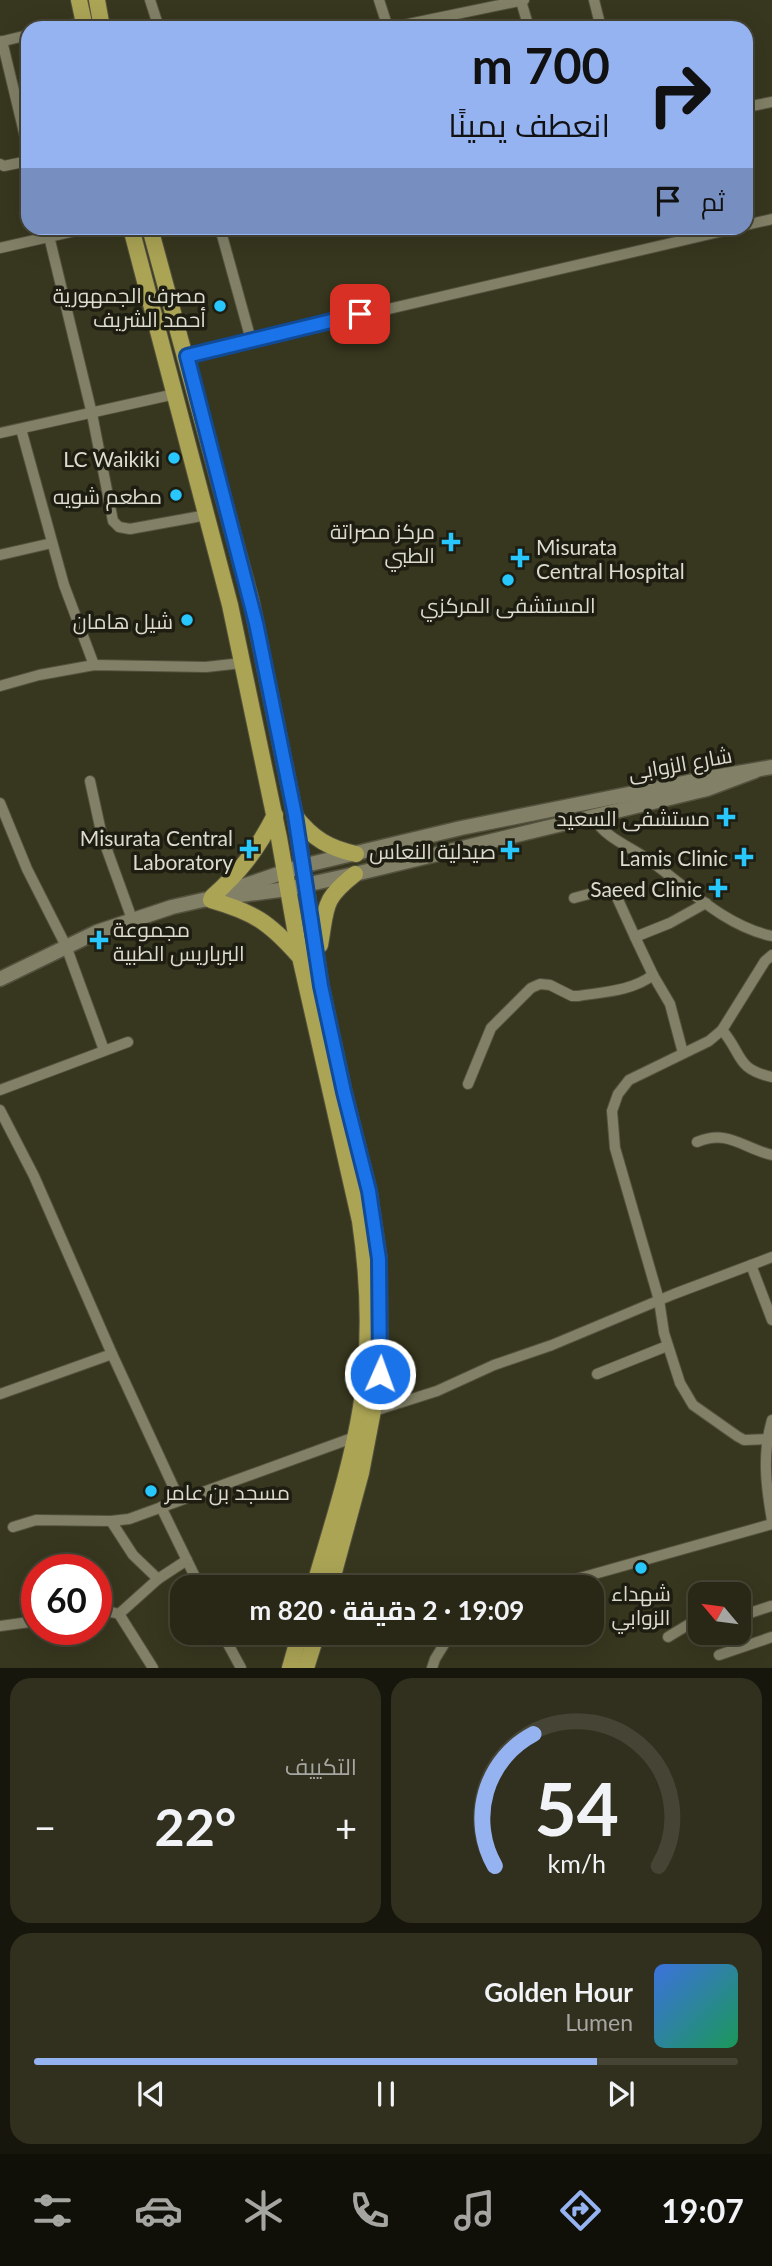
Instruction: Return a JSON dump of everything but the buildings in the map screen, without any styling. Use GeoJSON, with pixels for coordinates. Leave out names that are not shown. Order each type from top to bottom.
{"type":"FeatureCollection","features":[{"type":"Feature","properties":{"kind":"main road"},"geometry":{"type":"LineString","coordinates":[[79,0],[83,21]]}},
{"type":"Feature","properties":{"kind":"main road"},"geometry":{"type":"LineString","coordinates":[[97,0],[101,21]]}},
{"type":"Feature","properties":{"kind":"main road"},"geometry":{"type":"LineString","coordinates":[[133,235],[230,605],[275,815],[300,957],[360,1221],[365,1258],[365,1375],[355,1437],[317,1575]]}},
{"type":"Feature","properties":{"kind":"main road"},"geometry":{"type":"LineString","coordinates":[[152,235],[251,600],[295,815],[317,957],[344,1092],[369,1191],[379,1259],[380,1374],[361,1473],[333,1575]]}},
{"type":"Feature","properties":{"kind":"main road"},"geometry":{"type":"LineString","coordinates":[[209,899],[244,867],[275,815]]}},
{"type":"Feature","properties":{"kind":"main road"},"geometry":{"type":"LineString","coordinates":[[295,815],[305,829],[321,843],[356,854]]}},
{"type":"Feature","properties":{"kind":"main road"},"geometry":{"type":"LineString","coordinates":[[317,957],[329,900],[339,887],[355,874]]}},
{"type":"Feature","properties":{"kind":"main road"},"geometry":{"type":"LineString","coordinates":[[209,899],[244,910],[264,921],[300,957]]}},
{"type":"Feature","properties":{"kind":"main road"},"geometry":{"type":"LineString","coordinates":[[290,1668],[297,1645]]}},
{"type":"Feature","properties":{"kind":"main road"},"geometry":{"type":"LineString","coordinates":[[306,1668],[313,1645]]}},
{"type":"Feature","properties":{"kind":"street"},"geometry":{"type":"LineString","coordinates":[[150,0],[157,21]]}},
{"type":"Feature","properties":{"kind":"street"},"geometry":{"type":"LineString","coordinates":[[379,0],[386,21]]}},
{"type":"Feature","properties":{"kind":"street"},"geometry":{"type":"LineString","coordinates":[[415,21],[482,4],[523,0],[528,21]]}},
{"type":"Feature","properties":{"kind":"street"},"geometry":{"type":"LineString","coordinates":[[594,0],[599,21]]}},
{"type":"Feature","properties":{"kind":"street"},"geometry":{"type":"LineString","coordinates":[[21,37],[1,42],[21,121]]}},
{"type":"Feature","properties":{"kind":"street"},"geometry":{"type":"LineString","coordinates":[[753,106],[772,102]]}},
{"type":"Feature","properties":{"kind":"street"},"geometry":{"type":"LineString","coordinates":[[0,164],[4,166],[21,162]]}},
{"type":"Feature","properties":{"kind":"street"},"geometry":{"type":"LineString","coordinates":[[753,223],[772,219]]}},
{"type":"Feature","properties":{"kind":"street"},"geometry":{"type":"LineString","coordinates":[[0,247],[39,235]]}},
{"type":"Feature","properties":{"kind":"street"},"geometry":{"type":"LineString","coordinates":[[50,235],[92,414],[109,508],[116,525],[130,529],[206,515]]}},
{"type":"Feature","properties":{"kind":"street"},"geometry":{"type":"LineString","coordinates":[[222,235],[251,340]]}},
{"type":"Feature","properties":{"kind":"street"},"geometry":{"type":"LineString","coordinates":[[187,356],[706,235]]}},
{"type":"Feature","properties":{"kind":"street"},"geometry":{"type":"LineString","coordinates":[[0,433],[175,394]]}},
{"type":"Feature","properties":{"kind":"street"},"geometry":{"type":"LineString","coordinates":[[21,429],[52,543],[94,665]]}},
{"type":"Feature","properties":{"kind":"street"},"geometry":{"type":"LineString","coordinates":[[0,555],[52,543]]}},
{"type":"Feature","properties":{"kind":"street"},"geometry":{"type":"LineString","coordinates":[[0,686],[39,675],[94,665],[206,667],[242,663]]}},
{"type":"Feature","properties":{"kind":"street"},"geometry":{"type":"LineString","coordinates":[[755,771],[772,767]]}},
{"type":"Feature","properties":{"kind":"street","name":"شارع الزوابى"},"geometry":{"type":"LineString","coordinates":[[209,899],[287,889],[594,818],[707,789],[755,771]]}},
{"type":"Feature","properties":{"kind":"street","name":"شارع الزوابى"},"geometry":{"type":"LineString","coordinates":[[209,899],[302,866],[461,828],[755,771]]}},
{"type":"Feature","properties":{"kind":"street"},"geometry":{"type":"LineString","coordinates":[[90,781],[102,836],[132,919]]}},
{"type":"Feature","properties":{"kind":"street"},"geometry":{"type":"LineString","coordinates":[[0,803],[27,869],[66,946],[104,1050]]}},
{"type":"Feature","properties":{"kind":"street"},"geometry":{"type":"LineString","coordinates":[[594,818],[600,829],[649,860],[706,903],[753,931],[772,936]]}},
{"type":"Feature","properties":{"kind":"street"},"geometry":{"type":"LineString","coordinates":[[461,828],[464,848]]}},
{"type":"Feature","properties":{"kind":"street"},"geometry":{"type":"LineString","coordinates":[[574,898],[604,890],[614,891],[653,975],[670,1004],[683,1053]]}},
{"type":"Feature","properties":{"kind":"street"},"geometry":{"type":"LineString","coordinates":[[0,979],[66,946],[132,919],[209,899]]}},
{"type":"Feature","properties":{"kind":"street"},"geometry":{"type":"LineString","coordinates":[[635,937],[670,923],[706,903]]}},
{"type":"Feature","properties":{"kind":"street"},"geometry":{"type":"LineString","coordinates":[[769,1439],[744,1440],[693,1405],[680,1383],[667,1346],[659,1300],[615,1148],[612,1111],[618,1094],[629,1080],[709,1041],[722,1030],[765,961],[772,955]]}},
{"type":"Feature","properties":{"kind":"street"},"geometry":{"type":"LineString","coordinates":[[468,1084],[491,1028],[536,985],[550,985],[572,996],[578,996],[626,989],[653,975]]}},
{"type":"Feature","properties":{"kind":"street"},"geometry":{"type":"LineString","coordinates":[[722,1030],[746,1066],[759,1075],[772,1077]]}},
{"type":"Feature","properties":{"kind":"street"},"geometry":{"type":"LineString","coordinates":[[0,1090],[128,1042]]}},
{"type":"Feature","properties":{"kind":"street"},"geometry":{"type":"LineString","coordinates":[[0,1110],[34,1176],[179,1499]]}},
{"type":"Feature","properties":{"kind":"street"},"geometry":{"type":"LineString","coordinates":[[697,1142],[716,1136],[725,1137],[772,1155]]}},
{"type":"Feature","properties":{"kind":"street"},"geometry":{"type":"LineString","coordinates":[[374,1411],[437,1391],[494,1365],[552,1345],[772,1257]]}},
{"type":"Feature","properties":{"kind":"street"},"geometry":{"type":"LineString","coordinates":[[751,1265],[772,1320]]}},
{"type":"Feature","properties":{"kind":"street"},"geometry":{"type":"LineString","coordinates":[[597,1374],[667,1346]]}},
{"type":"Feature","properties":{"kind":"street"},"geometry":{"type":"LineString","coordinates":[[0,1394],[112,1354]]}},
{"type":"Feature","properties":{"kind":"street"},"geometry":{"type":"LineString","coordinates":[[589,1575],[772,1522],[765,1452],[772,1420]]}},
{"type":"Feature","properties":{"kind":"street"},"geometry":{"type":"LineString","coordinates":[[13,1527],[46,1520],[129,1519],[355,1437]]}},
{"type":"Feature","properties":{"kind":"street"},"geometry":{"type":"LineString","coordinates":[[161,1507],[194,1575]]}},
{"type":"Feature","properties":{"kind":"street"},"geometry":{"type":"LineString","coordinates":[[110,1521],[133,1555],[158,1579]]}},
{"type":"Feature","properties":{"kind":"street"},"geometry":{"type":"LineString","coordinates":[[119,1614],[158,1579],[187,1560]]}},
{"type":"Feature","properties":{"kind":"street"},"geometry":{"type":"LineString","coordinates":[[751,1613],[772,1609]]}},
{"type":"Feature","properties":{"kind":"street"},"geometry":{"type":"LineString","coordinates":[[112,1612],[119,1614],[153,1668]]}},
{"type":"Feature","properties":{"kind":"street"},"geometry":{"type":"LineString","coordinates":[[0,1626],[21,1623]]}},
{"type":"Feature","properties":{"kind":"street"},"geometry":{"type":"LineString","coordinates":[[668,1637],[688,1625]]}},
{"type":"Feature","properties":{"kind":"street"},"geometry":{"type":"LineString","coordinates":[[719,1655],[772,1637]]}},
{"type":"Feature","properties":{"kind":"street"},"geometry":{"type":"LineString","coordinates":[[229,1645],[241,1668]]}},
{"type":"Feature","properties":{"kind":"street"},"geometry":{"type":"LineString","coordinates":[[432,1668],[444,1645]]}},
{"type":"Feature","properties":{"kind":"place","name":"مصرف الجمهورية أحمد الشريف"},"geometry":{"type":"Point","coordinates":[220,306]}},
{"type":"Feature","properties":{"kind":"place","name":"LC Waikiki"},"geometry":{"type":"Point","coordinates":[174,458]}},
{"type":"Feature","properties":{"kind":"place","name":"مطعم شويه"},"geometry":{"type":"Point","coordinates":[176,495]}},
{"type":"Feature","properties":{"kind":"place","name":"مركز مصراتة الطبي"},"geometry":{"type":"Point","coordinates":[451,542]}},
{"type":"Feature","properties":{"kind":"place","name":"Misurata Central Hospital"},"geometry":{"type":"Point","coordinates":[520,558]}},
{"type":"Feature","properties":{"kind":"place","name":"المستشفى المركزي"},"geometry":{"type":"Point","coordinates":[508,580]}},
{"type":"Feature","properties":{"kind":"place","name":"شيل هامان"},"geometry":{"type":"Point","coordinates":[187,620]}},
{"type":"Feature","properties":{"kind":"place","name":"مستشفى السعيد"},"geometry":{"type":"Point","coordinates":[726,817]}},
{"type":"Feature","properties":{"kind":"place","name":"Misurata Central Laboratory"},"geometry":{"type":"Point","coordinates":[249,849]}},
{"type":"Feature","properties":{"kind":"place","name":"صيدلية النعاس"},"geometry":{"type":"Point","coordinates":[510,850]}},
{"type":"Feature","properties":{"kind":"place","name":"Lamis Clinic"},"geometry":{"type":"Point","coordinates":[744,857]}},
{"type":"Feature","properties":{"kind":"place","name":"Saeed Clinic"},"geometry":{"type":"Point","coordinates":[718,888]}},
{"type":"Feature","properties":{"kind":"place","name":"مجموعة البرباريس الطبية"},"geometry":{"type":"Point","coordinates":[99,940]}},
{"type":"Feature","properties":{"kind":"place","name":"مسجد بن عامر"},"geometry":{"type":"Point","coordinates":[151,1491]}},
{"type":"Feature","properties":{"kind":"place","name":"شهداء الزوابي"},"geometry":{"type":"Point","coordinates":[641,1568]}},
{"type":"Feature","properties":{"kind":"route"},"geometry":{"type":"LineString","coordinates":[[360,314],[187,356],[261,645],[299,837],[321,986],[369,1191],[379,1259],[380,1374]]}}]}
